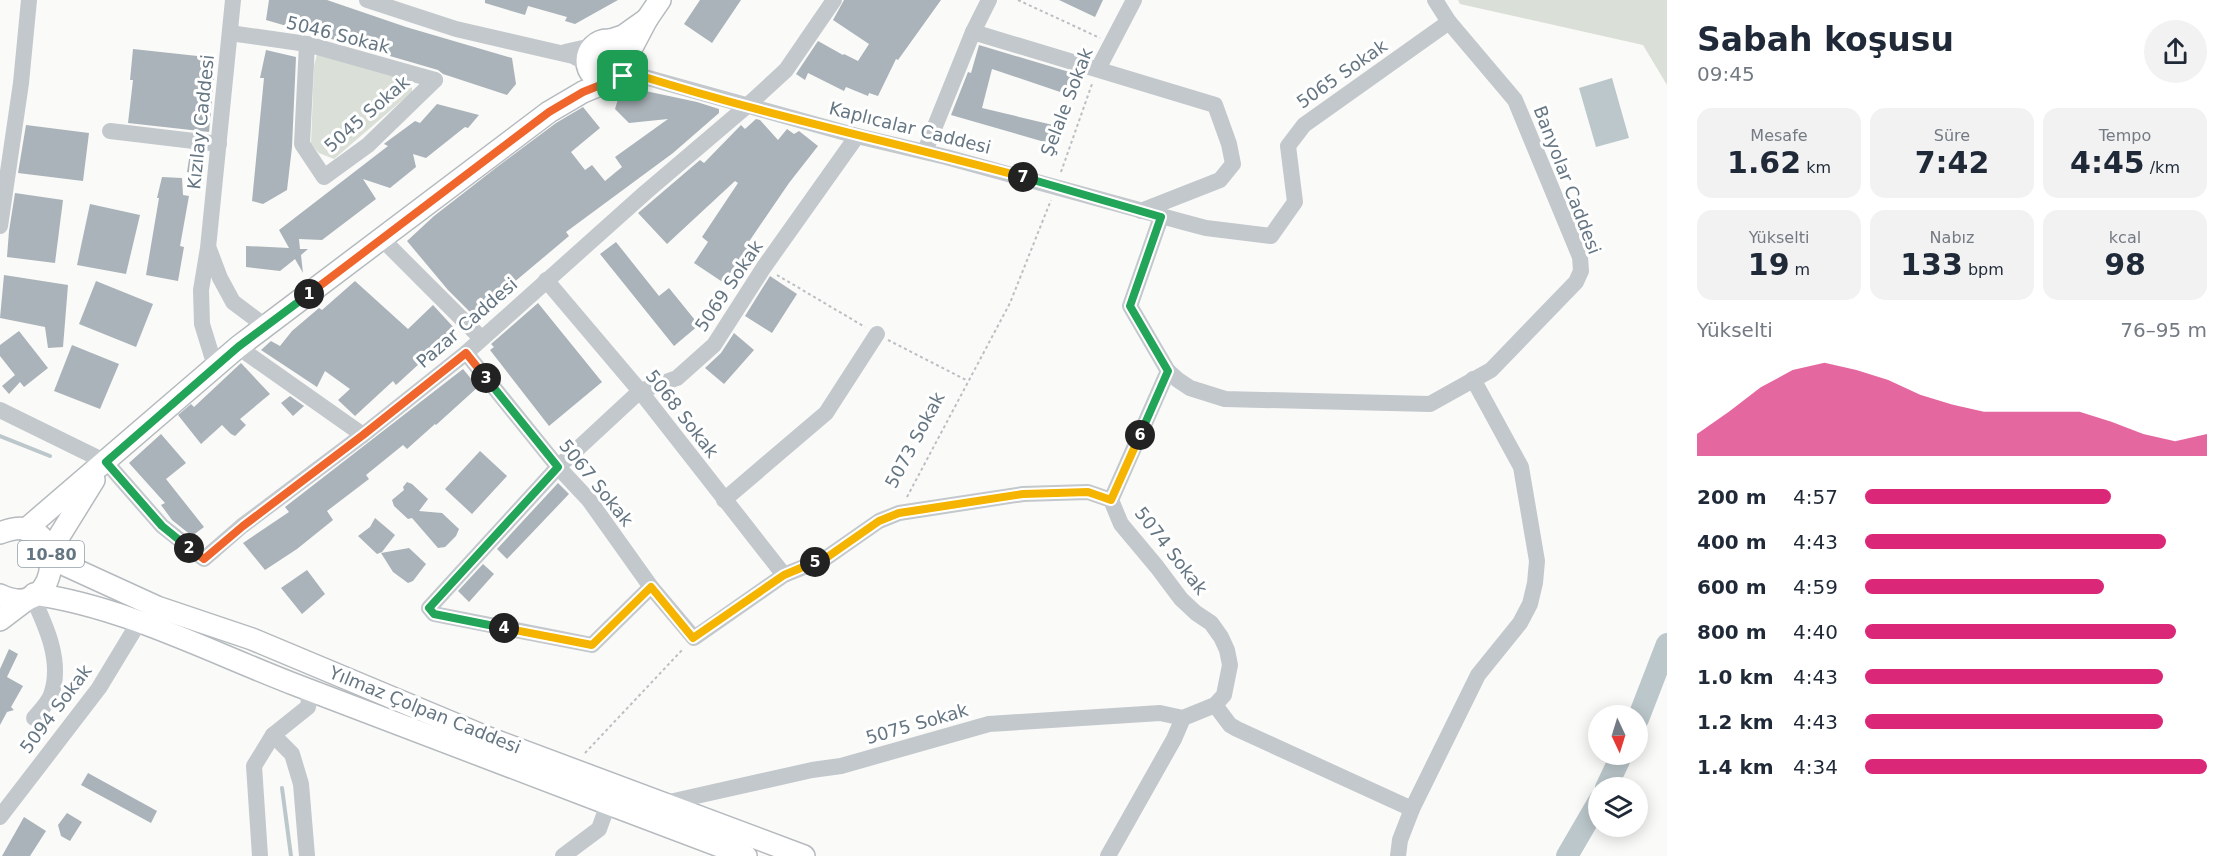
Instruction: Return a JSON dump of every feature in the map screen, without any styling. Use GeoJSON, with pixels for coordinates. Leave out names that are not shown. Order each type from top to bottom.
{"type":"FeatureCollection","features":[{"type":"Feature","properties":{"kind":"main road"},"geometry":{"type":"LineString","coordinates":[[8,530],[106,462],[238,347],[549,112],[622,68],[647,19],[660,0]]}},
{"type":"Feature","properties":{"kind":"main road"},"geometry":{"type":"LineString","coordinates":[[549,112],[598,50],[647,19]]}},
{"type":"Feature","properties":{"kind":"main road"},"geometry":{"type":"LineString","coordinates":[[598,50],[623,46],[622,68]]}},
{"type":"Feature","properties":{"kind":"main road"},"geometry":{"type":"LineString","coordinates":[[598,50],[592,74],[597,79],[622,68]]}},
{"type":"Feature","properties":{"kind":"main road"},"geometry":{"type":"LineString","coordinates":[[50,553],[106,462]]}},
{"type":"Feature","properties":{"kind":"main road","name":"10-80"},"geometry":{"type":"LineString","coordinates":[[0,620],[46,584],[51,573],[50,553],[45,542],[37,535],[8,530]]}},
{"type":"Feature","properties":{"kind":"main road","name":"Yılmaz Çolpan Caddesi"},"geometry":{"type":"LineString","coordinates":[[50,553],[63,564],[156,607],[252,639],[486,737],[804,856]]}},
{"type":"Feature","properties":{"kind":"main road","name":"Yılmaz Çolpan Caddesi"},"geometry":{"type":"LineString","coordinates":[[0,595],[18,600],[32,596],[82,604],[139,622],[310,690],[746,856]]}},
{"type":"Feature","properties":{"kind":"street"},"geometry":{"type":"LineString","coordinates":[[0,226],[4,171],[21,82],[28,0]]}},
{"type":"Feature","properties":{"kind":"street","name":"Kızılay Caddesi"},"geometry":{"type":"LineString","coordinates":[[215,366],[202,324],[201,290],[208,248],[233,0]]}},
{"type":"Feature","properties":{"kind":"street"},"geometry":{"type":"LineString","coordinates":[[367,0],[456,29],[559,53],[573,56],[598,50]]}},
{"type":"Feature","properties":{"kind":"street","name":"Pazar Caddesi"},"geometry":{"type":"LineString","coordinates":[[106,462],[162,526],[204,559],[243,526],[466,353],[546,280],[747,106],[786,70],[834,0]]}},
{"type":"Feature","properties":{"kind":"street"},"geometry":{"type":"LineString","coordinates":[[925,151],[973,32],[989,0]]}},
{"type":"Feature","properties":{"kind":"street","name":"Şelale Sokak"},"geometry":{"type":"LineString","coordinates":[[1098,69],[1134,0]]}},
{"type":"Feature","properties":{"kind":"street","name":"Banyolar Caddesi"},"geometry":{"type":"LineString","coordinates":[[1168,371],[1190,388],[1225,399],[1430,404],[1491,370],[1576,282],[1581,271],[1580,257],[1515,100],[1449,22],[1435,0]]}},
{"type":"Feature","properties":{"kind":"street","name":"5065 Sokak"},"geometry":{"type":"LineString","coordinates":[[1161,217],[1206,228],[1271,236],[1295,202],[1288,146],[1304,125],[1449,22]]}},
{"type":"Feature","properties":{"kind":"street"},"geometry":{"type":"LineString","coordinates":[[973,32],[1215,105],[1229,144],[1233,164],[1220,180],[1141,211]]}},
{"type":"Feature","properties":{"kind":"street","name":"5046 Sokak"},"geometry":{"type":"LineString","coordinates":[[230,33],[307,44],[435,80]]}},
{"type":"Feature","properties":{"kind":"street","name":"5045 Sokak"},"geometry":{"type":"LineString","coordinates":[[307,44],[302,144],[324,177],[368,145],[435,80]]}},
{"type":"Feature","properties":{"kind":"street","name":"Kaplıcalar Caddesi"},"geometry":{"type":"LineString","coordinates":[[622,68],[630,75],[1056,186],[1161,217]]}},
{"type":"Feature","properties":{"kind":"street"},"geometry":{"type":"LineString","coordinates":[[110,131],[219,144]]}},
{"type":"Feature","properties":{"kind":"street","name":"5069 Sokak"},"geometry":{"type":"LineString","coordinates":[[651,587],[592,645],[434,614],[429,608],[558,467],[640,391],[677,378],[714,345],[764,267],[857,136]]}},
{"type":"Feature","properties":{"kind":"street"},"geometry":{"type":"LineString","coordinates":[[1111,500],[1168,371],[1130,306],[1161,217]]}},
{"type":"Feature","properties":{"kind":"street"},"geometry":{"type":"LineString","coordinates":[[382,239],[481,338]]}},
{"type":"Feature","properties":{"kind":"street","name":"Kızılay Caddesi"},"geometry":{"type":"LineString","coordinates":[[208,248],[233,302],[265,326]]}},
{"type":"Feature","properties":{"kind":"street","name":"5068 Sokak"},"geometry":{"type":"LineString","coordinates":[[546,280],[640,391],[784,575]]}},
{"type":"Feature","properties":{"kind":"street"},"geometry":{"type":"LineString","coordinates":[[724,500],[825,413],[877,334]]}},
{"type":"Feature","properties":{"kind":"street"},"geometry":{"type":"LineString","coordinates":[[238,347],[363,435]]}},
{"type":"Feature","properties":{"kind":"street","name":"5067 Sokak"},"geometry":{"type":"LineString","coordinates":[[466,353],[558,467],[589,500],[651,587],[693,638]]}},
{"type":"Feature","properties":{"kind":"street"},"geometry":{"type":"LineString","coordinates":[[1398,856],[1400,840],[1412,809],[1478,675],[1520,623],[1530,604],[1535,583],[1537,561],[1521,467],[1473,379]]}},
{"type":"Feature","properties":{"kind":"street"},"geometry":{"type":"LineString","coordinates":[[0,410],[106,462]]}},
{"type":"Feature","properties":{"kind":"street","name":"5074 Sokak"},"geometry":{"type":"LineString","coordinates":[[899,513],[1023,494],[1088,492],[1111,500],[1121,524],[1181,599],[1211,623],[1221,637],[1230,665],[1224,694],[1215,705]]}},
{"type":"Feature","properties":{"kind":"street","name":"5073 Sokak"},"geometry":{"type":"LineString","coordinates":[[693,638],[784,575],[826,558],[879,521],[899,513]]}},
{"type":"Feature","properties":{"kind":"street"},"geometry":{"type":"LineString","coordinates":[[32,596],[44,621],[53,649],[54,668],[51,697],[34,718]]}},
{"type":"Feature","properties":{"kind":"street","name":"5094 Sokak"},"geometry":{"type":"LineString","coordinates":[[0,817],[99,688],[139,622]]}},
{"type":"Feature","properties":{"kind":"street"},"geometry":{"type":"LineString","coordinates":[[260,856],[254,766],[273,735],[308,707],[310,690]]}},
{"type":"Feature","properties":{"kind":"street"},"geometry":{"type":"LineString","coordinates":[[1108,856],[1174,740],[1183,718],[1215,705],[1230,725],[1237,729],[1412,809]]}},
{"type":"Feature","properties":{"kind":"street","name":"5075 Sokak"},"geometry":{"type":"LineString","coordinates":[[665,803],[812,770],[841,766],[989,724],[1160,713],[1183,718]]}},
{"type":"Feature","properties":{"kind":"street"},"geometry":{"type":"LineString","coordinates":[[273,735],[292,754],[301,784],[308,856]]}},
{"type":"Feature","properties":{"kind":"street"},"geometry":{"type":"LineString","coordinates":[[563,856],[599,829],[608,804]]}},
{"type":"Feature","properties":{"kind":"path"},"geometry":{"type":"LineString","coordinates":[[1018,0],[1112,43]]}},
{"type":"Feature","properties":{"kind":"path","name":"Şelale Sokak"},"geometry":{"type":"LineString","coordinates":[[1056,186],[1098,69]]}},
{"type":"Feature","properties":{"kind":"path","name":"5073 Sokak"},"geometry":{"type":"LineString","coordinates":[[899,513],[1010,303],[1056,186]]}},
{"type":"Feature","properties":{"kind":"path"},"geometry":{"type":"LineString","coordinates":[[585,753],[693,638]]}},
{"type":"Feature","properties":{"kind":"shaded area"},"geometry":{"type":"Polygon","coordinates":[[[1458,0],[1667,0],[1667,85],[1643,45],[1460,4],[1458,0]]]}},
{"type":"Feature","properties":{"kind":"shaded area"},"geometry":{"type":"Polygon","coordinates":[[[317,54],[353,62],[412,82],[412,92],[334,159],[319,153],[311,144],[314,66],[317,54]]]}},
{"type":"Feature","properties":{"kind":"shaded area"},"geometry":{"type":"Polygon","coordinates":[[[1612,78],[1629,138],[1596,147],[1579,88],[1612,78]]]}},
{"type":"Feature","properties":{"kind":"building"},"geometry":{"type":"Polygon","coordinates":[[[269,0],[327,0],[406,27],[512,58],[516,84],[507,95],[443,74],[438,70],[266,20],[269,0]]]}},
{"type":"Feature","properties":{"kind":"building"},"geometry":{"type":"Polygon","coordinates":[[[485,0],[618,0],[575,24],[565,21],[567,17],[528,6],[525,15],[485,3],[485,0]]]}},
{"type":"Feature","properties":{"kind":"building"},"geometry":{"type":"Polygon","coordinates":[[[700,0],[741,0],[712,43],[684,24],[700,0]]]}},
{"type":"Feature","properties":{"kind":"building"},"geometry":{"type":"Polygon","coordinates":[[[844,0],[941,0],[898,60],[896,59],[878,96],[869,93],[868,96],[846,87],[844,91],[808,73],[805,80],[796,74],[818,41],[858,61],[869,44],[833,20],[844,0]]]}},
{"type":"Feature","properties":{"kind":"building"},"geometry":{"type":"Polygon","coordinates":[[[1059,0],[1103,0],[1095,17],[1059,0]]]}},
{"type":"Feature","properties":{"kind":"building"},"geometry":{"type":"Polygon","coordinates":[[[979,45],[1076,74],[1069,95],[992,69],[982,108],[1053,125],[1048,143],[951,115],[968,72],[971,73],[979,45]]]}},
{"type":"Feature","properties":{"kind":"building"},"geometry":{"type":"Polygon","coordinates":[[[133,49],[216,58],[209,132],[128,123],[133,80],[130,80],[133,49]]]}},
{"type":"Feature","properties":{"kind":"building"},"geometry":{"type":"Polygon","coordinates":[[[266,50],[296,57],[292,147],[287,190],[263,204],[252,201],[264,78],[260,78],[266,50]]]}},
{"type":"Feature","properties":{"kind":"building"},"geometry":{"type":"Polygon","coordinates":[[[622,86],[697,102],[719,109],[719,113],[673,153],[566,232],[569,236],[474,316],[448,290],[407,241],[434,216],[497,167],[556,123],[583,107],[600,128],[571,152],[585,170],[592,165],[605,181],[622,167],[615,157],[668,119],[629,123],[615,109],[622,86]]]}},
{"type":"Feature","properties":{"kind":"building"},"geometry":{"type":"Polygon","coordinates":[[[437,104],[479,115],[468,128],[465,127],[426,158],[413,154],[416,167],[390,188],[363,179],[376,199],[322,240],[299,239],[300,249],[308,249],[301,255],[303,273],[295,259],[280,271],[246,267],[246,246],[289,248],[279,230],[388,146],[385,143],[415,121],[420,123],[437,104]]]}},
{"type":"Feature","properties":{"kind":"building"},"geometry":{"type":"Polygon","coordinates":[[[756,119],[760,120],[778,140],[787,129],[794,134],[799,131],[818,146],[789,183],[748,243],[753,247],[741,264],[738,261],[724,283],[694,263],[708,242],[702,237],[738,183],[735,181],[667,244],[638,213],[700,160],[704,163],[741,125],[745,129],[756,119]]]}},
{"type":"Feature","properties":{"kind":"building"},"geometry":{"type":"Polygon","coordinates":[[[26,125],[89,133],[83,181],[18,173],[26,125]]]}},
{"type":"Feature","properties":{"kind":"building"},"geometry":{"type":"Polygon","coordinates":[[[190,153],[202,155],[200,174],[187,172],[190,153]]]}},
{"type":"Feature","properties":{"kind":"building"},"geometry":{"type":"Polygon","coordinates":[[[162,177],[182,178],[183,195],[189,196],[180,246],[184,247],[178,281],[146,275],[162,177]]]}},
{"type":"Feature","properties":{"kind":"building"},"geometry":{"type":"Polygon","coordinates":[[[15,193],[63,200],[55,263],[7,257],[15,193]]]}},
{"type":"Feature","properties":{"kind":"building"},"geometry":{"type":"Polygon","coordinates":[[[90,204],[140,215],[126,274],[77,265],[90,204]]]}},
{"type":"Feature","properties":{"kind":"building"},"geometry":{"type":"Polygon","coordinates":[[[616,242],[659,296],[669,288],[699,325],[674,346],[600,254],[616,242]]]}},
{"type":"Feature","properties":{"kind":"building"},"geometry":{"type":"Polygon","coordinates":[[[4,275],[68,285],[63,347],[48,348],[45,327],[0,318],[4,275]]]}},
{"type":"Feature","properties":{"kind":"building"},"geometry":{"type":"Polygon","coordinates":[[[770,276],[797,294],[772,333],[745,316],[770,276]]]}},
{"type":"Feature","properties":{"kind":"building"},"geometry":{"type":"Polygon","coordinates":[[[96,281],[153,304],[136,347],[79,324],[96,281]]]}},
{"type":"Feature","properties":{"kind":"building"},"geometry":{"type":"Polygon","coordinates":[[[355,281],[408,329],[433,305],[456,330],[396,385],[393,381],[355,416],[338,400],[350,389],[325,371],[317,387],[261,350],[271,341],[280,346],[292,331],[319,308],[322,310],[355,281]]]}},
{"type":"Feature","properties":{"kind":"building"},"geometry":{"type":"Polygon","coordinates":[[[538,303],[602,382],[549,426],[490,350],[494,347],[491,344],[538,303]]]}},
{"type":"Feature","properties":{"kind":"building"},"geometry":{"type":"Polygon","coordinates":[[[19,331],[48,368],[24,387],[20,382],[9,394],[2,386],[15,375],[0,356],[0,345],[19,331]]]}},
{"type":"Feature","properties":{"kind":"building"},"geometry":{"type":"Polygon","coordinates":[[[734,333],[754,350],[724,384],[705,368],[721,353],[734,333]]]}},
{"type":"Feature","properties":{"kind":"building"},"geometry":{"type":"Polygon","coordinates":[[[72,345],[119,364],[100,409],[54,391],[72,345]]]}},
{"type":"Feature","properties":{"kind":"building"},"geometry":{"type":"Polygon","coordinates":[[[241,363],[270,394],[240,419],[246,425],[235,436],[222,425],[201,444],[178,415],[191,404],[194,407],[241,363]]]}},
{"type":"Feature","properties":{"kind":"building"},"geometry":{"type":"Polygon","coordinates":[[[463,369],[478,387],[407,449],[403,445],[366,475],[369,479],[327,511],[333,520],[297,549],[265,570],[243,543],[289,512],[285,507],[463,369]]]}},
{"type":"Feature","properties":{"kind":"building"},"geometry":{"type":"Polygon","coordinates":[[[290,396],[304,406],[293,416],[281,403],[290,396]]]}},
{"type":"Feature","properties":{"kind":"building"},"geometry":{"type":"Polygon","coordinates":[[[161,434],[186,463],[166,479],[204,527],[192,536],[172,520],[161,505],[165,503],[129,463],[161,434]]]}},
{"type":"Feature","properties":{"kind":"building"},"geometry":{"type":"Polygon","coordinates":[[[480,451],[507,476],[472,514],[445,489],[480,451]]]}},
{"type":"Feature","properties":{"kind":"building"},"geometry":{"type":"Polygon","coordinates":[[[407,482],[428,499],[419,511],[442,513],[459,529],[456,536],[445,547],[438,548],[412,518],[408,519],[394,506],[392,500],[404,490],[403,487],[407,482]]]}},
{"type":"Feature","properties":{"kind":"building"},"geometry":{"type":"Polygon","coordinates":[[[558,483],[569,494],[507,559],[497,549],[558,483]]]}},
{"type":"Feature","properties":{"kind":"building"},"geometry":{"type":"Polygon","coordinates":[[[375,518],[395,535],[382,552],[377,554],[358,536],[370,527],[375,518]]]}},
{"type":"Feature","properties":{"kind":"building"},"geometry":{"type":"Polygon","coordinates":[[[409,548],[426,564],[413,581],[408,583],[393,572],[381,553],[409,548]]]}},
{"type":"Feature","properties":{"kind":"building"},"geometry":{"type":"Polygon","coordinates":[[[483,564],[494,574],[469,602],[458,591],[483,564]]]}},
{"type":"Feature","properties":{"kind":"building"},"geometry":{"type":"Polygon","coordinates":[[[307,570],[325,594],[302,614],[281,588],[307,570]]]}},
{"type":"Feature","properties":{"kind":"building"},"geometry":{"type":"Polygon","coordinates":[[[9,649],[18,654],[7,677],[23,686],[11,707],[14,710],[7,712],[0,725],[0,669],[9,649]]]}},
{"type":"Feature","properties":{"kind":"building"},"geometry":{"type":"Polygon","coordinates":[[[88,773],[157,811],[151,823],[81,785],[88,773]]]}},
{"type":"Feature","properties":{"kind":"building"},"geometry":{"type":"Polygon","coordinates":[[[67,813],[82,822],[70,841],[61,836],[58,825],[67,813]]]}},
{"type":"Feature","properties":{"kind":"building"},"geometry":{"type":"Polygon","coordinates":[[[24,817],[46,831],[30,856],[2,856],[24,817]]]}},
{"type":"Feature","properties":{"kind":"waterway"},"geometry":{"type":"LineString","coordinates":[[0,436],[50,456]]}},
{"type":"Feature","properties":{"kind":"waterway"},"geometry":{"type":"LineString","coordinates":[[1643,705],[1667,644]]}},
{"type":"Feature","properties":{"kind":"waterway"},"geometry":{"type":"LineString","coordinates":[[1611,777],[1617,765]]}},
{"type":"Feature","properties":{"kind":"waterway"},"geometry":{"type":"LineString","coordinates":[[282,788],[291,856]]}},
{"type":"Feature","properties":{"kind":"waterway"},"geometry":{"type":"LineString","coordinates":[[1567,856],[1588,820]]}},
{"type":"Feature","properties":{"kind":"route"},"geometry":{"type":"LineString","coordinates":[[623,76],[641,76],[857,136],[925,151],[1114,202],[1161,217],[1130,306],[1168,371],[1111,500],[1088,492],[1023,494],[899,513],[879,521],[826,558],[784,575],[693,638],[651,587],[592,645],[434,614],[429,608],[558,467],[466,353],[243,526],[204,559],[162,526],[106,462],[238,347],[549,112],[583,92],[623,76]]}}]}
